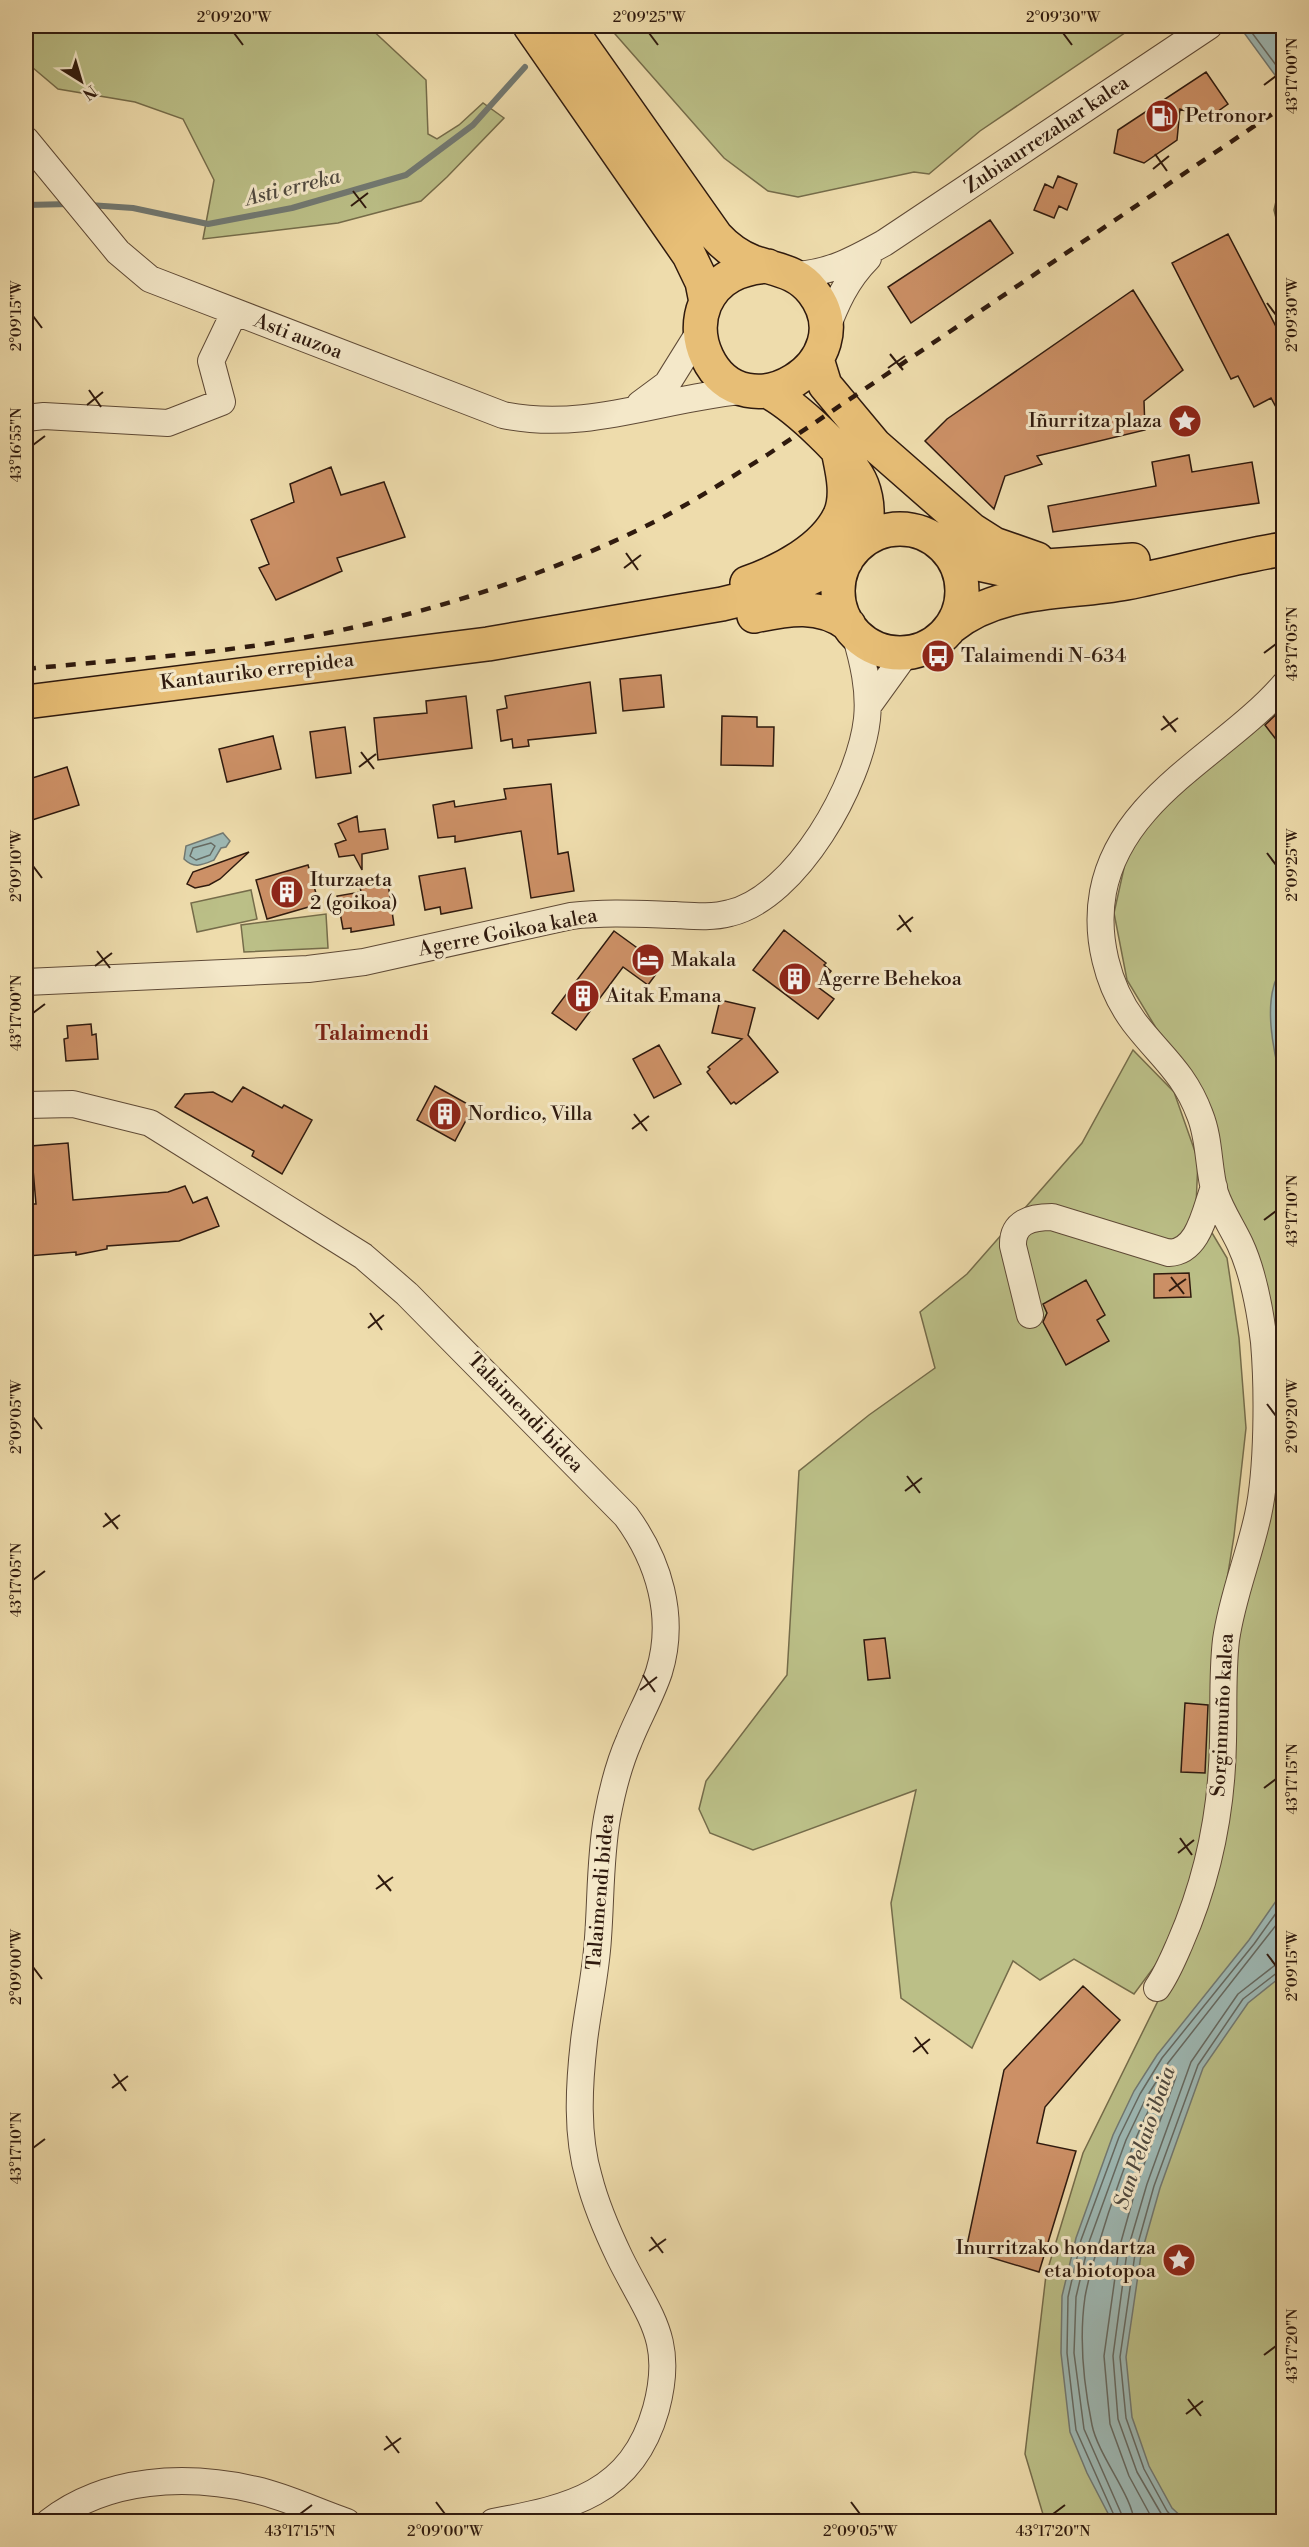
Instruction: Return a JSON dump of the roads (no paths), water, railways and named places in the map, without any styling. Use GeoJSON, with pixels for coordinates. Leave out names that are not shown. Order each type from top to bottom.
{"type":"FeatureCollection","features":[{"type":"Feature","properties":{"kind":"highway"},"geometry":{"type":"LineString","coordinates":[[523,26],[538,38],[689,255],[702,282],[703,348],[715,369],[735,385],[759,391],[801,412],[856,474],[866,501],[855,551],[840,577],[838,594],[842,610],[852,629]]}},
{"type":"Feature","properties":{"kind":"highway"},"geometry":{"type":"LineString","coordinates":[[568,26],[716,236],[741,256],[782,271],[815,294],[821,306],[822,359],[841,420],[959,570],[963,590],[960,609],[951,627]]}},
{"type":"Feature","properties":{"kind":"highway"},"geometry":{"type":"LineString","coordinates":[[576,26],[597,66]]}},
{"type":"Feature","properties":{"kind":"highway"},"geometry":{"type":"LineString","coordinates":[[703,317],[716,286],[731,274],[749,267],[782,271]]}},
{"type":"Feature","properties":{"kind":"highway"},"geometry":{"type":"LineString","coordinates":[[759,391],[787,386],[822,359]]}},
{"type":"Feature","properties":{"kind":"highway"},"geometry":{"type":"LineString","coordinates":[[822,359],[875,445],[972,530],[1013,553],[1068,565]]}},
{"type":"Feature","properties":{"kind":"highway"},"geometry":{"type":"LineString","coordinates":[[663,613],[681,602],[750,582],[784,566],[820,541],[840,514],[844,483],[840,455]]}},
{"type":"Feature","properties":{"kind":"highway"},"geometry":{"type":"LineString","coordinates":[[488,644],[769,594],[808,581],[855,551],[879,532],[896,529],[914,530],[969,562],[1001,569],[1114,563],[1269,534],[1284,525]]}},
{"type":"Feature","properties":{"kind":"highway"},"geometry":{"type":"LineString","coordinates":[[488,644],[682,630],[797,609],[816,609],[852,629],[870,645],[888,651],[907,652],[932,645],[951,627],[976,609],[1002,600],[1123,583],[1284,549]]}},
{"type":"Feature","properties":{"kind":"highway","name":"Kantauriko errepidea"},"geometry":{"type":"LineString","coordinates":[[26,702],[488,644]]}},
{"type":"Feature","properties":{"kind":"street","name":"Zubiaurrezahar kalea"},"geometry":{"type":"LineString","coordinates":[[782,271],[817,274],[842,266],[884,243],[1209,26]]}},
{"type":"Feature","properties":{"kind":"street","name":"Asti auzoa"},"geometry":{"type":"LineString","coordinates":[[26,141],[128,262],[150,279],[503,415],[564,422],[717,393],[759,391]]}},
{"type":"Feature","properties":{"kind":"street","name":"Zubiaurrezahar kalea"},"geometry":{"type":"LineString","coordinates":[[822,359],[848,281],[884,243]]}},
{"type":"Feature","properties":{"kind":"street"},"geometry":{"type":"LineString","coordinates":[[26,418],[44,416],[168,423],[222,402],[212,361],[234,313]]}},
{"type":"Feature","properties":{"kind":"street","name":"Asti auzoa"},"geometry":{"type":"LineString","coordinates":[[627,411],[650,399],[667,384],[703,317]]}},
{"type":"Feature","properties":{"kind":"street"},"geometry":{"type":"LineString","coordinates":[[1191,570],[1233,569],[1270,563],[1284,564]]}},
{"type":"Feature","properties":{"kind":"street","name":"Agerre Goikoa kalea"},"geometry":{"type":"LineString","coordinates":[[26,982],[308,969],[364,962],[571,916],[597,913],[716,916],[738,911],[759,902],[783,883],[832,815],[849,787],[861,757],[868,706],[866,679],[852,629]]}},
{"type":"Feature","properties":{"kind":"street"},"geometry":{"type":"LineString","coordinates":[[868,706],[907,652]]}},
{"type":"Feature","properties":{"kind":"street","name":"Sorginmuño kalea"},"geometry":{"type":"LineString","coordinates":[[1157,1988],[1165,1976],[1192,1914],[1209,1859],[1221,1781],[1226,1638],[1235,1590],[1260,1504],[1265,1429],[1265,1362],[1262,1330],[1252,1279],[1242,1247],[1214,1187],[1202,1118],[1188,1089],[1164,1054],[1132,1019],[1109,973],[1101,936],[1102,898],[1116,849],[1137,820],[1166,789],[1284,685]]}},
{"type":"Feature","properties":{"kind":"street","name":"Talaimendi bidea"},"geometry":{"type":"LineString","coordinates":[[26,1105],[72,1104],[150,1123],[363,1256],[407,1294],[626,1515],[644,1542],[658,1572],[665,1619],[663,1652],[651,1694],[619,1766],[606,1822],[602,1854],[598,1941],[581,2073],[581,2116],[585,2161],[603,2219],[657,2329],[664,2362],[659,2394],[652,2421],[639,2448],[611,2482],[585,2499],[537,2513],[493,2522]]}},
{"type":"Feature","properties":{"kind":"street"},"geometry":{"type":"LineString","coordinates":[[1030,1315],[1012,1237],[1021,1224],[1034,1217],[1052,1217],[1169,1253],[1179,1252],[1190,1246],[1196,1236],[1214,1187]]}},
{"type":"Feature","properties":{"kind":"street"},"geometry":{"type":"LineString","coordinates":[[49,2522],[60,2513],[97,2494],[119,2487],[173,2481],[218,2484],[256,2490],[347,2522]]}},
{"type":"Feature","properties":{"kind":"water"},"geometry":{"type":"Polygon","coordinates":[[[1241,26],[1283,26],[1283,86],[1242,30],[1241,26]]]}},
{"type":"Feature","properties":{"kind":"water"},"geometry":{"type":"Polygon","coordinates":[[[223,833],[230,841],[226,847],[221,848],[214,860],[195,865],[184,859],[186,846],[223,833]]]}},
{"type":"Feature","properties":{"kind":"water"},"geometry":{"type":"Polygon","coordinates":[[[1283,967],[1283,1088],[1273,1043],[1271,1009],[1276,979],[1283,967]]]}},
{"type":"Feature","properties":{"kind":"water","name":"San Pelaio ibaia"},"geometry":{"type":"Polygon","coordinates":[[[1283,1891],[1283,1975],[1248,2003],[1203,2068],[1160,2188],[1141,2255],[1126,2357],[1132,2417],[1149,2466],[1172,2508],[1186,2521],[1112,2521],[1087,2473],[1070,2432],[1061,2353],[1062,2296],[1076,2238],[1113,2135],[1134,2091],[1157,2055],[1249,1940],[1283,1891]]]}},
{"type":"Feature","properties":{"kind":"waterway","name":"Asti erreka"},"geometry":{"type":"LineString","coordinates":[[89,205],[133,208],[208,224],[292,208],[406,175],[473,125],[525,67]]}},
{"type":"Feature","properties":{"kind":"waterway","name":"Asti erreka"},"geometry":{"type":"LineString","coordinates":[[26,205],[70,204]]}},
{"type":"Feature","properties":{"kind":"railway"},"geometry":{"type":"LineString","coordinates":[[26,669],[229,649],[342,630],[479,593],[524,578],[612,542],[683,506],[767,455],[1284,106]]}},
{"type":"Feature","properties":{"kind":"place","name":"Petronor"},"geometry":{"type":"Point","coordinates":[1162,116]}},
{"type":"Feature","properties":{"kind":"place","name":"Iñurritza plaza"},"geometry":{"type":"Point","coordinates":[1185,421]}},
{"type":"Feature","properties":{"kind":"place","name":"Talaimendi N-634"},"geometry":{"type":"Point","coordinates":[938,656]}},
{"type":"Feature","properties":{"kind":"place","name":"Iturzaeta 2 (goikoa)"},"geometry":{"type":"Point","coordinates":[287,892]}},
{"type":"Feature","properties":{"kind":"place","name":"Makala"},"geometry":{"type":"Point","coordinates":[648,960]}},
{"type":"Feature","properties":{"kind":"place","name":"Agerre Behekoa"},"geometry":{"type":"Point","coordinates":[795,979]}},
{"type":"Feature","properties":{"kind":"place","name":"Aitak Emana"},"geometry":{"type":"Point","coordinates":[583,996]}},
{"type":"Feature","properties":{"kind":"place","name":"Nordico, Villa"},"geometry":{"type":"Point","coordinates":[445,1114]}},
{"type":"Feature","properties":{"kind":"place","name":"Inurritzako hondartza eta biotopoa"},"geometry":{"type":"Point","coordinates":[1179,2260]}},
{"type":"Feature","properties":{"kind":"district","name":"Talaimendi"},"geometry":{"type":"Point","coordinates":[372,1034]}}]}
